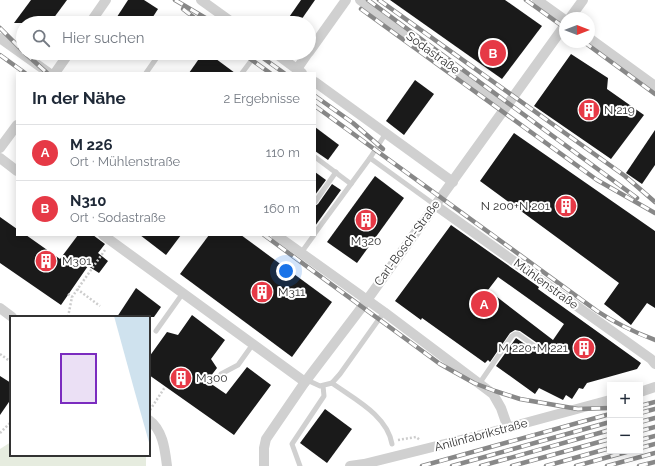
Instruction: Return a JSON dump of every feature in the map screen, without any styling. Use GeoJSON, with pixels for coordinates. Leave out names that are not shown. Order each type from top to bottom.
{"type":"FeatureCollection","features":[{"type":"Feature","properties":{"kind":"street"},"geometry":{"type":"LineString","coordinates":[[95,16],[106,0]]}},
{"type":"Feature","properties":{"kind":"street"},"geometry":{"type":"LineString","coordinates":[[201,0],[223,16]]}},
{"type":"Feature","properties":{"kind":"street"},"geometry":{"type":"LineString","coordinates":[[316,43],[346,0]]}},
{"type":"Feature","properties":{"kind":"street","name":"Sodastraße"},"geometry":{"type":"LineString","coordinates":[[360,0],[506,106]]}},
{"type":"Feature","properties":{"kind":"street"},"geometry":{"type":"LineString","coordinates":[[537,0],[559,16]]}},
{"type":"Feature","properties":{"kind":"street"},"geometry":{"type":"LineString","coordinates":[[574,12],[583,0]]}},
{"type":"Feature","properties":{"kind":"street","name":"Carl-Bosch-Straße"},"geometry":{"type":"LineString","coordinates":[[264,466],[264,448],[266,439],[306,381],[367,300],[559,33]]}},
{"type":"Feature","properties":{"kind":"street"},"geometry":{"type":"LineString","coordinates":[[0,38],[16,49]]}},
{"type":"Feature","properties":{"kind":"street"},"geometry":{"type":"LineString","coordinates":[[595,42],[655,86]]}},
{"type":"Feature","properties":{"kind":"street"},"geometry":{"type":"LineString","coordinates":[[31,60],[49,72]]}},
{"type":"Feature","properties":{"kind":"street"},"geometry":{"type":"LineString","coordinates":[[56,72],[64,60]]}},
{"type":"Feature","properties":{"kind":"street"},"geometry":{"type":"LineString","coordinates":[[285,60],[300,71],[306,60]]}},
{"type":"Feature","properties":{"kind":"street"},"geometry":{"type":"LineString","coordinates":[[316,83],[452,182]]}},
{"type":"Feature","properties":{"kind":"street"},"geometry":{"type":"LineString","coordinates":[[0,148],[16,126]]}},
{"type":"Feature","properties":{"kind":"street"},"geometry":{"type":"LineString","coordinates":[[0,158],[16,170]]}},
{"type":"Feature","properties":{"kind":"street","name":"Mühlenstraße"},"geometry":{"type":"LineString","coordinates":[[435,205],[638,350],[655,364]]}},
{"type":"Feature","properties":{"kind":"street"},"geometry":{"type":"LineString","coordinates":[[278,236],[287,240],[301,253],[384,312],[493,394],[508,428]]}},
{"type":"Feature","properties":{"kind":"street"},"geometry":{"type":"LineString","coordinates":[[108,238],[306,381]]}},
{"type":"Feature","properties":{"kind":"street"},"geometry":{"type":"LineString","coordinates":[[0,308],[11,316]]}},
{"type":"Feature","properties":{"kind":"street"},"geometry":{"type":"LineString","coordinates":[[643,391],[655,387]]}},
{"type":"Feature","properties":{"kind":"street","name":"Anilinfabrikstraße"},"geometry":{"type":"LineString","coordinates":[[350,466],[364,464],[508,428],[607,401]]}},
{"type":"Feature","properties":{"kind":"street"},"geometry":{"type":"LineString","coordinates":[[150,421],[154,423],[162,437],[168,466]]}},
{"type":"Feature","properties":{"kind":"lane"},"geometry":{"type":"LineString","coordinates":[[147,72],[155,60]]}},
{"type":"Feature","properties":{"kind":"lane"},"geometry":{"type":"LineString","coordinates":[[243,72],[252,60]]}},
{"type":"Feature","properties":{"kind":"lane"},"geometry":{"type":"LineString","coordinates":[[316,231],[370,158],[386,133]]}},
{"type":"Feature","properties":{"kind":"lane"},"geometry":{"type":"LineString","coordinates":[[316,158],[351,184]]}},
{"type":"Feature","properties":{"kind":"lane"},"geometry":{"type":"LineString","coordinates":[[370,158],[435,205]]}},
{"type":"Feature","properties":{"kind":"lane"},"geometry":{"type":"LineString","coordinates":[[316,201],[336,172]]}},
{"type":"Feature","properties":{"kind":"lane"},"geometry":{"type":"LineString","coordinates":[[301,253],[313,236]]}},
{"type":"Feature","properties":{"kind":"lane"},"geometry":{"type":"LineString","coordinates":[[156,331],[183,293]]}},
{"type":"Feature","properties":{"kind":"lane"},"geometry":{"type":"LineString","coordinates":[[306,381],[316,386],[323,386],[332,383],[384,312]]}},
{"type":"Feature","properties":{"kind":"lane"},"geometry":{"type":"LineString","coordinates":[[479,384],[512,336],[515,334],[518,334],[540,350]]}},
{"type":"Feature","properties":{"kind":"lane"},"geometry":{"type":"LineString","coordinates":[[216,381],[221,374],[238,365],[253,344]]}},
{"type":"Feature","properties":{"kind":"lane"},"geometry":{"type":"LineString","coordinates":[[332,383],[381,420],[387,428],[392,443]]}},
{"type":"Feature","properties":{"kind":"lane"},"geometry":{"type":"LineString","coordinates":[[300,466],[292,444],[324,396],[323,386]]}},
{"type":"Feature","properties":{"kind":"path"},"geometry":{"type":"LineString","coordinates":[[68,316],[72,296],[108,238]]}},
{"type":"Feature","properties":{"kind":"path"},"geometry":{"type":"LineString","coordinates":[[77,289],[100,306]]}},
{"type":"Feature","properties":{"kind":"path"},"geometry":{"type":"LineString","coordinates":[[68,294],[72,296]]}},
{"type":"Feature","properties":{"kind":"path"},"geometry":{"type":"LineString","coordinates":[[0,354],[10,361]]}},
{"type":"Feature","properties":{"kind":"path"},"geometry":{"type":"LineString","coordinates":[[150,410],[165,387]]}},
{"type":"Feature","properties":{"kind":"path"},"geometry":{"type":"LineString","coordinates":[[0,432],[10,423]]}},
{"type":"Feature","properties":{"kind":"path"},"geometry":{"type":"LineString","coordinates":[[392,443],[416,437]]}},
{"type":"Feature","properties":{"kind":"shaded area"},"geometry":{"type":"Polygon","coordinates":[[[10,443],[10,456],[146,456],[146,466],[0,466],[0,449],[10,443]]]}},
{"type":"Feature","properties":{"kind":"building"},"geometry":{"type":"Polygon","coordinates":[[[31,0],[67,0],[55,16],[19,16],[31,0]]]}},
{"type":"Feature","properties":{"kind":"building"},"geometry":{"type":"Polygon","coordinates":[[[128,0],[144,0],[158,9],[154,16],[118,16],[128,0]]]}},
{"type":"Feature","properties":{"kind":"building"},"geometry":{"type":"Polygon","coordinates":[[[301,0],[315,0],[304,16],[290,16],[301,0]]]}},
{"type":"Feature","properties":{"kind":"building"},"geometry":{"type":"Polygon","coordinates":[[[390,0],[505,0],[542,26],[502,79],[390,0]]]}},
{"type":"Feature","properties":{"kind":"building","name":"N 219"},"geometry":{"type":"Polygon","coordinates":[[[571,54],[608,78],[607,89],[644,115],[611,159],[534,106],[571,54]]]}},
{"type":"Feature","properties":{"kind":"building"},"geometry":{"type":"Polygon","coordinates":[[[198,60],[217,60],[234,72],[190,72],[198,60]]]}},
{"type":"Feature","properties":{"kind":"building"},"geometry":{"type":"Polygon","coordinates":[[[415,80],[434,94],[404,135],[386,121],[415,80]]]}},
{"type":"Feature","properties":{"kind":"building"},"geometry":{"type":"Polygon","coordinates":[[[316,128],[339,145],[328,160],[316,152],[316,128]]]}},
{"type":"Feature","properties":{"kind":"building"},"geometry":{"type":"Polygon","coordinates":[[[655,130],[655,165],[642,184],[626,173],[655,130]]]}},
{"type":"Feature","properties":{"kind":"building","name":"N 200+N 201"},"geometry":{"type":"Polygon","coordinates":[[[514,133],[655,231],[655,308],[647,303],[631,325],[604,304],[619,283],[480,181],[514,133]]]}},
{"type":"Feature","properties":{"kind":"building"},"geometry":{"type":"Polygon","coordinates":[[[316,173],[326,180],[316,194],[316,173]]]}},
{"type":"Feature","properties":{"kind":"building","name":"M320"},"geometry":{"type":"Polygon","coordinates":[[[375,176],[404,198],[357,263],[327,242],[375,176]]]}},
{"type":"Feature","properties":{"kind":"building"},"geometry":{"type":"Polygon","coordinates":[[[332,184],[341,190],[316,225],[316,205],[332,184]]]}},
{"type":"Feature","properties":{"kind":"building","name":"M301"},"geometry":{"type":"Polygon","coordinates":[[[0,217],[16,228],[16,236],[27,236],[60,259],[77,236],[94,236],[105,244],[98,253],[108,261],[99,273],[88,266],[61,305],[0,263],[0,217]]]}},
{"type":"Feature","properties":{"kind":"building"},"geometry":{"type":"Polygon","coordinates":[[[451,225],[539,287],[538,289],[641,363],[637,369],[587,383],[583,389],[579,388],[572,399],[566,395],[563,400],[539,388],[535,394],[496,366],[516,338],[538,353],[541,354],[543,352],[543,347],[520,331],[515,330],[510,333],[490,362],[488,360],[485,363],[422,318],[421,320],[395,301],[451,225]],[[498,277],[488,290],[553,340],[564,324],[498,277]]]}},
{"type":"Feature","properties":{"kind":"building"},"geometry":{"type":"Polygon","coordinates":[[[141,236],[180,236],[166,255],[141,236]]]}},
{"type":"Feature","properties":{"kind":"building","name":"M311"},"geometry":{"type":"Polygon","coordinates":[[[208,236],[242,236],[332,302],[292,357],[180,274],[208,236]]]}},
{"type":"Feature","properties":{"kind":"building"},"geometry":{"type":"Polygon","coordinates":[[[136,288],[161,307],[154,317],[118,316],[136,288]]]}},
{"type":"Feature","properties":{"kind":"building","name":"M300"},"geometry":{"type":"Polygon","coordinates":[[[192,315],[225,340],[211,359],[217,368],[207,381],[226,394],[247,367],[271,385],[234,435],[150,376],[150,356],[167,332],[178,335],[192,315]]]}},
{"type":"Feature","properties":{"kind":"building"},"geometry":{"type":"Polygon","coordinates":[[[0,376],[10,382],[10,400],[0,415],[0,376]]]}},
{"type":"Feature","properties":{"kind":"building"},"geometry":{"type":"Polygon","coordinates":[[[325,409],[352,429],[327,463],[300,443],[325,409]]]}},
{"type":"Feature","properties":{"kind":"railway"},"geometry":{"type":"LineString","coordinates":[[175,0],[202,16]]}},
{"type":"Feature","properties":{"kind":"railway"},"geometry":{"type":"LineString","coordinates":[[368,0],[637,198]]}},
{"type":"Feature","properties":{"kind":"railway"},"geometry":{"type":"LineString","coordinates":[[379,0],[625,176],[655,202]]}},
{"type":"Feature","properties":{"kind":"railway"},"geometry":{"type":"LineString","coordinates":[[526,0],[559,24]]}},
{"type":"Feature","properties":{"kind":"railway"},"geometry":{"type":"LineString","coordinates":[[183,9],[192,16]]}},
{"type":"Feature","properties":{"kind":"railway"},"geometry":{"type":"LineString","coordinates":[[361,9],[597,180],[655,213]]}},
{"type":"Feature","properties":{"kind":"railway"},"geometry":{"type":"LineString","coordinates":[[0,28],[16,44]]}},
{"type":"Feature","properties":{"kind":"railway"},"geometry":{"type":"LineString","coordinates":[[592,48],[655,94]]}},
{"type":"Feature","properties":{"kind":"railway"},"geometry":{"type":"LineString","coordinates":[[0,55],[24,72]]}},
{"type":"Feature","properties":{"kind":"railway"},"geometry":{"type":"LineString","coordinates":[[33,60],[46,72]]}},
{"type":"Feature","properties":{"kind":"railway"},"geometry":{"type":"LineString","coordinates":[[252,60],[269,72]]}},
{"type":"Feature","properties":{"kind":"railway"},"geometry":{"type":"LineString","coordinates":[[266,60],[283,72]]}},
{"type":"Feature","properties":{"kind":"railway"},"geometry":{"type":"LineString","coordinates":[[316,97],[353,123],[383,149]]}},
{"type":"Feature","properties":{"kind":"railway"},"geometry":{"type":"LineString","coordinates":[[316,107],[597,311],[625,327],[655,340]]}},
{"type":"Feature","properties":{"kind":"railway"},"geometry":{"type":"LineString","coordinates":[[265,236],[440,364],[474,383],[520,399],[578,409],[607,408]]}},
{"type":"Feature","properties":{"kind":"railway"},"geometry":{"type":"LineString","coordinates":[[643,405],[655,402]]}},
{"type":"Feature","properties":{"kind":"railway"},"geometry":{"type":"LineString","coordinates":[[643,412],[655,409]]}},
{"type":"Feature","properties":{"kind":"railway"},"geometry":{"type":"LineString","coordinates":[[422,466],[607,415]]}},
{"type":"Feature","properties":{"kind":"railway"},"geometry":{"type":"LineString","coordinates":[[643,421],[655,418]]}},
{"type":"Feature","properties":{"kind":"railway"},"geometry":{"type":"LineString","coordinates":[[452,466],[607,423]]}},
{"type":"Feature","properties":{"kind":"railway"},"geometry":{"type":"LineString","coordinates":[[643,430],[655,427]]}},
{"type":"Feature","properties":{"kind":"railway"},"geometry":{"type":"LineString","coordinates":[[481,466],[607,431]]}},
{"type":"Feature","properties":{"kind":"railway"},"geometry":{"type":"LineString","coordinates":[[643,439],[655,436]]}},
{"type":"Feature","properties":{"kind":"railway"},"geometry":{"type":"LineString","coordinates":[[512,466],[607,440]]}},
{"type":"Feature","properties":{"kind":"railway"},"geometry":{"type":"LineString","coordinates":[[643,447],[655,444]]}},
{"type":"Feature","properties":{"kind":"railway"},"geometry":{"type":"LineString","coordinates":[[546,466],[607,449]]}},
{"type":"Feature","properties":{"kind":"railway"},"geometry":{"type":"LineString","coordinates":[[607,466],[655,453]]}},
{"type":"Feature","properties":{"kind":"railway"},"geometry":{"type":"LineString","coordinates":[[576,466],[619,454]]}},
{"type":"Feature","properties":{"kind":"railway"},"geometry":{"type":"LineString","coordinates":[[639,466],[655,462]]}},
{"type":"Feature","properties":{"kind":"place","name":"N310"},"geometry":{"type":"Point","coordinates":[493,53]}},
{"type":"Feature","properties":{"kind":"place","name":"N 219"},"geometry":{"type":"Point","coordinates":[589,110]}},
{"type":"Feature","properties":{"kind":"place","name":"N 200+N 201"},"geometry":{"type":"Point","coordinates":[566,206]}},
{"type":"Feature","properties":{"kind":"place","name":"M320"},"geometry":{"type":"Point","coordinates":[366,220]}},
{"type":"Feature","properties":{"kind":"place","name":"M301"},"geometry":{"type":"Point","coordinates":[46,261]}},
{"type":"Feature","properties":{"kind":"place","name":"M311"},"geometry":{"type":"Point","coordinates":[262,292]}},
{"type":"Feature","properties":{"kind":"place","name":"M 226"},"geometry":{"type":"Point","coordinates":[484,304]}},
{"type":"Feature","properties":{"kind":"place","name":"M 220+M 221"},"geometry":{"type":"Point","coordinates":[584,348]}},
{"type":"Feature","properties":{"kind":"place","name":"M300"},"geometry":{"type":"Point","coordinates":[181,378]}}]}
